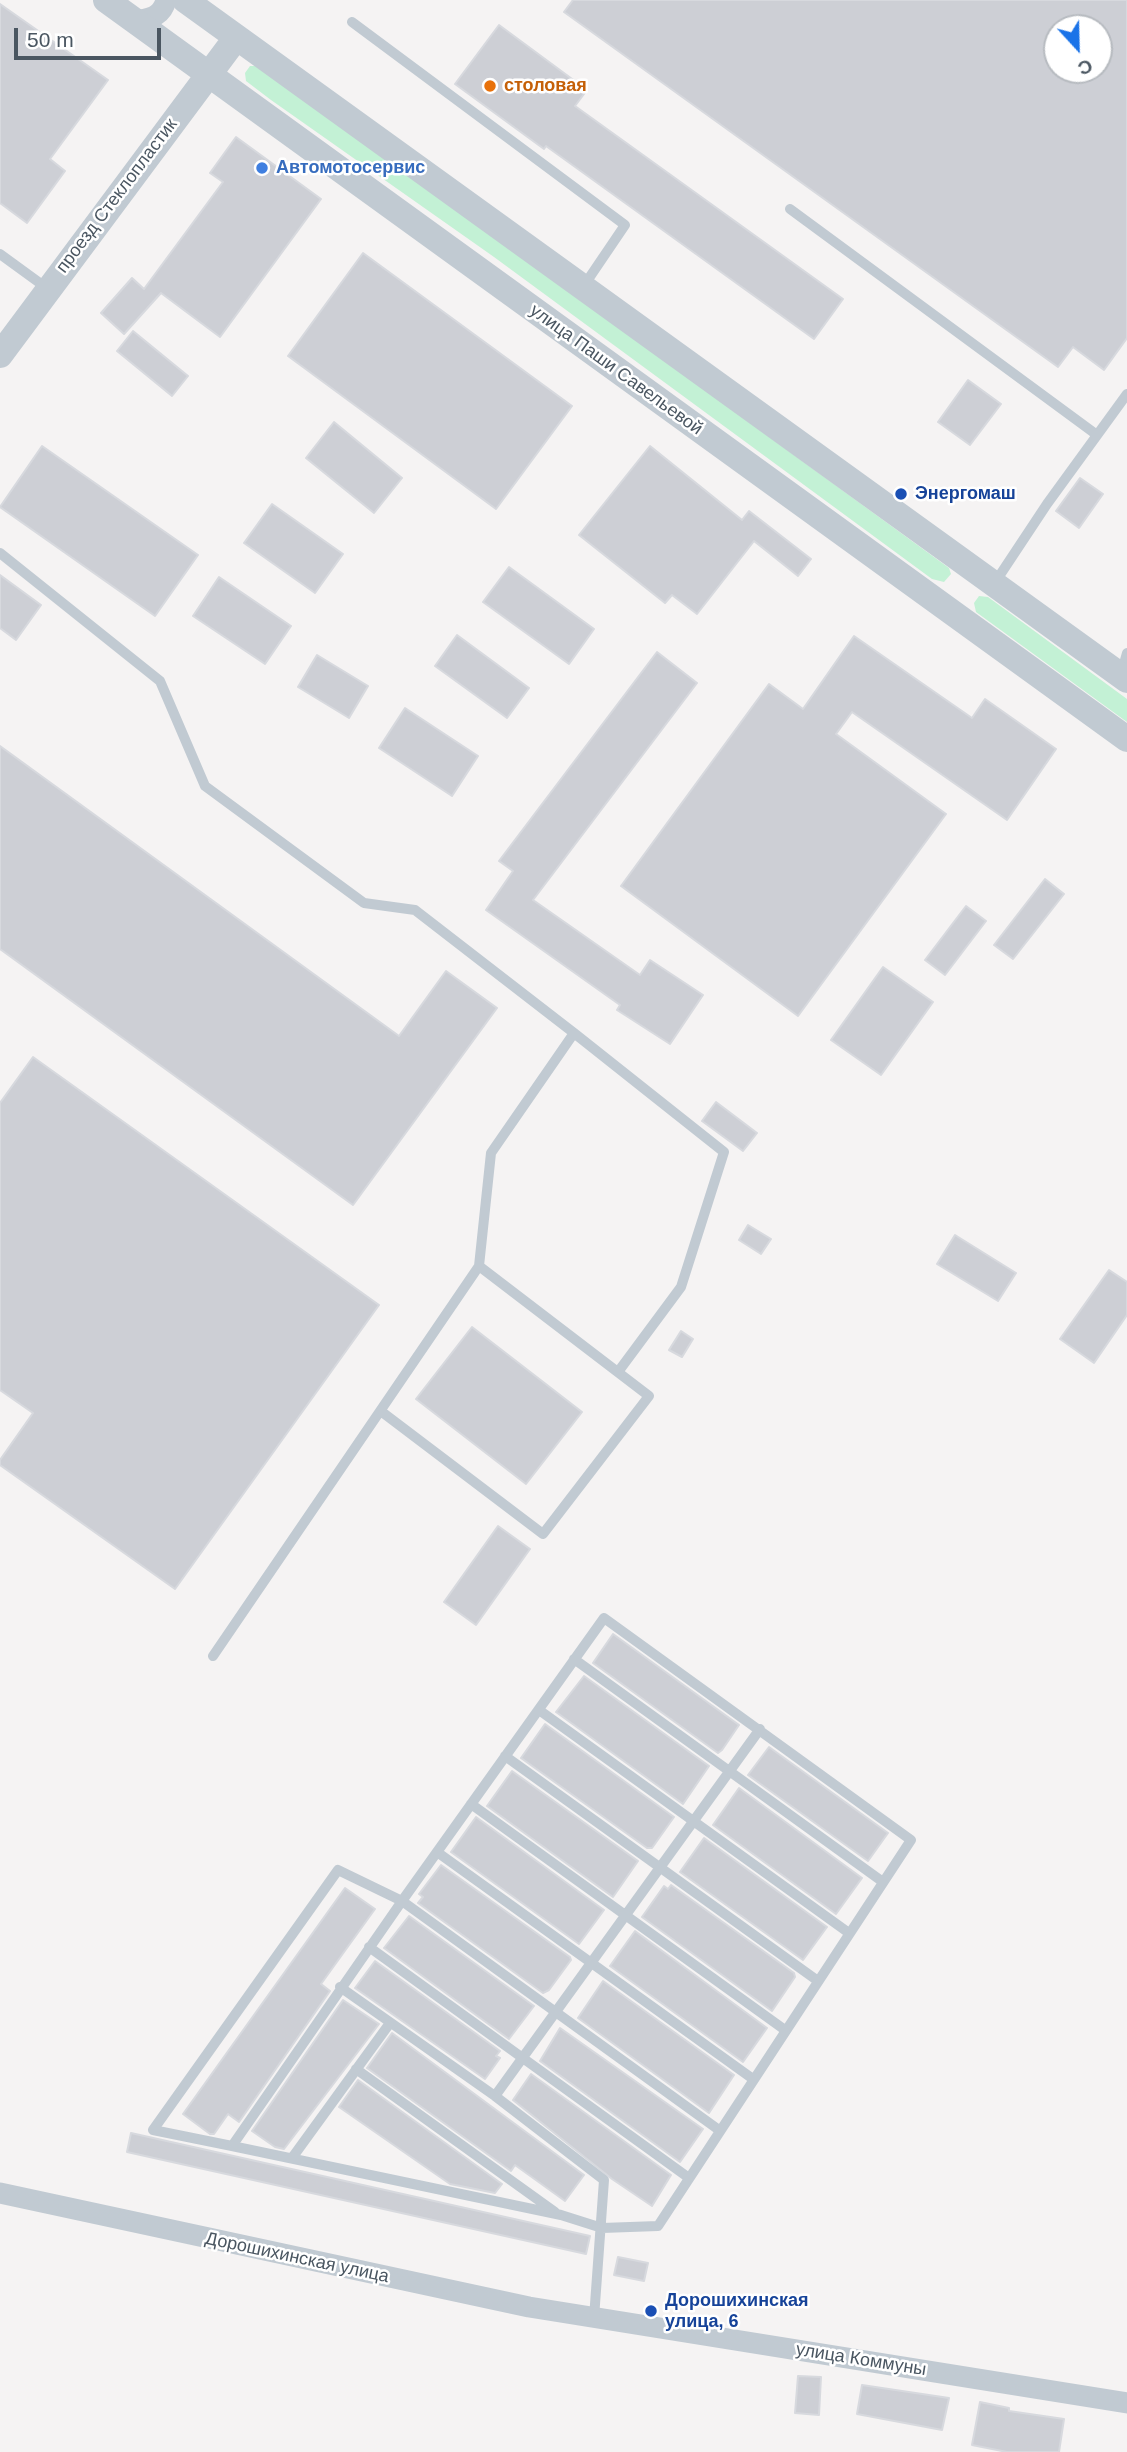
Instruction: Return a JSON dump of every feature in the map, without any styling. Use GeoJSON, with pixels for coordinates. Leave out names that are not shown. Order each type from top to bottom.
{"type":"FeatureCollection","features":[{"type":"Feature","properties":{"kind":"street","name":"улица Паши Савельевой"},"geometry":{"type":"LineString","coordinates":[[106,0],[1127,739]]}},
{"type":"Feature","properties":{"kind":"street"},"geometry":{"type":"LineString","coordinates":[[132,20],[155,16],[161,12],[166,0]]}},
{"type":"Feature","properties":{"kind":"street"},"geometry":{"type":"LineString","coordinates":[[185,0],[994,584],[1125,670]]}},
{"type":"Feature","properties":{"kind":"street","name":"проезд Стеклопластик"},"geometry":{"type":"LineString","coordinates":[[0,355],[236,38]]}},
{"type":"Feature","properties":{"kind":"street","name":"Дорошихинская улица"},"geometry":{"type":"LineString","coordinates":[[0,2193],[428,2287],[594,2319]]}},
{"type":"Feature","properties":{"kind":"street","name":"улица Коммуны"},"geometry":{"type":"LineString","coordinates":[[594,2319],[1127,2403]]}},
{"type":"Feature","properties":{"kind":"lane"},"geometry":{"type":"LineString","coordinates":[[352,22],[625,225],[583,287]]}},
{"type":"Feature","properties":{"kind":"lane"},"geometry":{"type":"LineString","coordinates":[[790,209],[1097,435]]}},
{"type":"Feature","properties":{"kind":"lane"},"geometry":{"type":"LineString","coordinates":[[0,254],[48,289]]}},
{"type":"Feature","properties":{"kind":"lane"},"geometry":{"type":"LineString","coordinates":[[994,584],[1127,394]]}},
{"type":"Feature","properties":{"kind":"lane"},"geometry":{"type":"LineString","coordinates":[[0,553],[160,681],[205,786],[364,903],[415,910],[724,1152],[681,1287],[618,1372]]}},
{"type":"Feature","properties":{"kind":"lane"},"geometry":{"type":"LineString","coordinates":[[213,1656],[382,1412],[479,1266],[491,1153],[574,1033]]}},
{"type":"Feature","properties":{"kind":"lane"},"geometry":{"type":"LineString","coordinates":[[382,1412],[543,1534],[649,1396],[479,1266]]}},
{"type":"Feature","properties":{"kind":"lane"},"geometry":{"type":"LineString","coordinates":[[232,2146],[340,1987],[402,1901],[505,1756],[539,1710],[604,1618],[911,1840],[658,2226],[603,2228],[561,2215],[153,2130],[338,1870],[402,1901],[719,2130]]}},
{"type":"Feature","properties":{"kind":"lane"},"geometry":{"type":"LineString","coordinates":[[574,1659],[883,1882]]}},
{"type":"Feature","properties":{"kind":"lane"},"geometry":{"type":"LineString","coordinates":[[539,1710],[849,1933]]}},
{"type":"Feature","properties":{"kind":"lane"},"geometry":{"type":"LineString","coordinates":[[495,2096],[760,1729]]}},
{"type":"Feature","properties":{"kind":"lane"},"geometry":{"type":"LineString","coordinates":[[505,1756],[818,1981]]}},
{"type":"Feature","properties":{"kind":"lane"},"geometry":{"type":"LineString","coordinates":[[471,1804],[785,2030]]}},
{"type":"Feature","properties":{"kind":"lane"},"geometry":{"type":"LineString","coordinates":[[437,1852],[753,2079]]}},
{"type":"Feature","properties":{"kind":"lane"},"geometry":{"type":"LineString","coordinates":[[369,1947],[689,2178]]}},
{"type":"Feature","properties":{"kind":"lane"},"geometry":{"type":"LineString","coordinates":[[340,1987],[495,2096],[604,2180],[603,2228],[594,2319]]}},
{"type":"Feature","properties":{"kind":"lane"},"geometry":{"type":"LineString","coordinates":[[292,2158],[390,2022]]}},
{"type":"Feature","properties":{"kind":"lane"},"geometry":{"type":"LineString","coordinates":[[356,2069],[561,2215]]}},
{"type":"Feature","properties":{"kind":"green space"},"geometry":{"type":"Polygon","coordinates":[[[250,66],[260,66],[949,568],[951,574],[944,582],[932,579],[494,257],[271,100],[246,81],[245,73],[250,66]]]}},
{"type":"Feature","properties":{"kind":"green space"},"geometry":{"type":"Polygon","coordinates":[[[979,596],[988,597],[1127,699],[1127,722],[976,612],[974,603],[979,596]]]}},
{"type":"Feature","properties":{"kind":"building"},"geometry":{"type":"Polygon","coordinates":[[[573,0],[1127,0],[1127,338],[1104,370],[1073,347],[1058,367],[564,12],[573,0]]]}},
{"type":"Feature","properties":{"kind":"building"},"geometry":{"type":"Polygon","coordinates":[[[0,4],[108,80],[50,159],[65,171],[27,223],[0,203],[0,4]]]}},
{"type":"Feature","properties":{"kind":"building"},"geometry":{"type":"Polygon","coordinates":[[[499,25],[587,90],[575,106],[843,299],[814,339],[546,146],[544,149],[455,84],[499,25]]]}},
{"type":"Feature","properties":{"kind":"building"},"geometry":{"type":"Polygon","coordinates":[[[236,137],[321,199],[220,337],[161,293],[124,334],[101,313],[132,278],[144,289],[223,182],[210,173],[236,137]]]}},
{"type":"Feature","properties":{"kind":"building"},"geometry":{"type":"Polygon","coordinates":[[[363,253],[572,406],[496,509],[288,356],[363,253]]]}},
{"type":"Feature","properties":{"kind":"building"},"geometry":{"type":"Polygon","coordinates":[[[133,331],[188,376],[172,396],[117,351],[133,331]]]}},
{"type":"Feature","properties":{"kind":"building"},"geometry":{"type":"Polygon","coordinates":[[[968,380],[1001,404],[970,445],[938,422],[968,380]]]}},
{"type":"Feature","properties":{"kind":"building"},"geometry":{"type":"Polygon","coordinates":[[[334,422],[402,478],[374,513],[306,458],[334,422]]]}},
{"type":"Feature","properties":{"kind":"building"},"geometry":{"type":"Polygon","coordinates":[[[42,446],[198,555],[155,616],[0,507],[42,446]]]}},
{"type":"Feature","properties":{"kind":"building"},"geometry":{"type":"Polygon","coordinates":[[[650,446],[742,520],[749,511],[811,559],[798,576],[754,541],[697,614],[672,595],[665,603],[579,535],[650,446]]]}},
{"type":"Feature","properties":{"kind":"building"},"geometry":{"type":"Polygon","coordinates":[[[1080,478],[1103,494],[1079,528],[1056,511],[1080,478]]]}},
{"type":"Feature","properties":{"kind":"building"},"geometry":{"type":"Polygon","coordinates":[[[272,504],[343,554],[315,593],[244,543],[272,504]]]}},
{"type":"Feature","properties":{"kind":"building"},"geometry":{"type":"Polygon","coordinates":[[[509,567],[594,629],[569,664],[483,602],[509,567]]]}},
{"type":"Feature","properties":{"kind":"building"},"geometry":{"type":"Polygon","coordinates":[[[0,575],[41,605],[16,640],[0,628],[0,575]]]}},
{"type":"Feature","properties":{"kind":"building"},"geometry":{"type":"Polygon","coordinates":[[[219,577],[291,626],[265,664],[193,616],[219,577]]]}},
{"type":"Feature","properties":{"kind":"building"},"geometry":{"type":"Polygon","coordinates":[[[457,635],[529,688],[507,718],[435,666],[457,635]]]}},
{"type":"Feature","properties":{"kind":"building"},"geometry":{"type":"Polygon","coordinates":[[[854,636],[972,718],[985,699],[1056,749],[1007,820],[852,712],[836,734],[946,814],[798,1016],[621,886],[769,684],[803,709],[854,636]]]}},
{"type":"Feature","properties":{"kind":"building"},"geometry":{"type":"Polygon","coordinates":[[[657,652],[697,683],[533,900],[640,975],[650,960],[703,995],[670,1044],[617,1010],[620,1005],[486,910],[513,871],[499,861],[657,652]]]}},
{"type":"Feature","properties":{"kind":"building"},"geometry":{"type":"Polygon","coordinates":[[[317,655],[368,686],[349,718],[298,687],[317,655]]]}},
{"type":"Feature","properties":{"kind":"building"},"geometry":{"type":"Polygon","coordinates":[[[405,708],[478,756],[452,796],[379,748],[405,708]]]}},
{"type":"Feature","properties":{"kind":"building"},"geometry":{"type":"Polygon","coordinates":[[[0,746],[399,1036],[446,971],[497,1008],[353,1205],[0,949],[0,746]]]}},
{"type":"Feature","properties":{"kind":"building"},"geometry":{"type":"Polygon","coordinates":[[[1045,879],[1064,894],[1013,959],[994,945],[1045,879]]]}},
{"type":"Feature","properties":{"kind":"building"},"geometry":{"type":"Polygon","coordinates":[[[966,906],[986,921],[945,975],[925,960],[966,906]]]}},
{"type":"Feature","properties":{"kind":"building"},"geometry":{"type":"Polygon","coordinates":[[[883,967],[933,1002],[881,1075],[831,1040],[883,967]]]}},
{"type":"Feature","properties":{"kind":"building"},"geometry":{"type":"Polygon","coordinates":[[[33,1057],[379,1305],[175,1589],[0,1465],[0,1460],[33,1413],[0,1390],[0,1103],[33,1057]]]}},
{"type":"Feature","properties":{"kind":"building"},"geometry":{"type":"Polygon","coordinates":[[[716,1102],[757,1133],[743,1151],[702,1121],[716,1102]]]}},
{"type":"Feature","properties":{"kind":"building"},"geometry":{"type":"Polygon","coordinates":[[[748,1225],[771,1239],[761,1254],[739,1240],[748,1225]]]}},
{"type":"Feature","properties":{"kind":"building"},"geometry":{"type":"Polygon","coordinates":[[[955,1235],[1016,1273],[998,1301],[937,1264],[955,1235]]]}},
{"type":"Feature","properties":{"kind":"building"},"geometry":{"type":"Polygon","coordinates":[[[1109,1270],[1127,1282],[1127,1315],[1094,1363],[1060,1339],[1109,1270]]]}},
{"type":"Feature","properties":{"kind":"building"},"geometry":{"type":"Polygon","coordinates":[[[472,1327],[582,1412],[526,1484],[416,1399],[472,1327]]]}},
{"type":"Feature","properties":{"kind":"building"},"geometry":{"type":"Polygon","coordinates":[[[681,1331],[693,1339],[682,1357],[669,1350],[681,1331]]]}},
{"type":"Feature","properties":{"kind":"building"},"geometry":{"type":"Polygon","coordinates":[[[498,1526],[530,1549],[476,1625],[444,1602],[498,1526]]]}},
{"type":"Feature","properties":{"kind":"building"},"geometry":{"type":"Polygon","coordinates":[[[613,1634],[739,1725],[722,1750],[718,1753],[593,1663],[613,1634]]]}},
{"type":"Feature","properties":{"kind":"building"},"geometry":{"type":"Polygon","coordinates":[[[584,1676],[709,1766],[683,1804],[556,1712],[584,1676]]]}},
{"type":"Feature","properties":{"kind":"building"},"geometry":{"type":"Polygon","coordinates":[[[545,1724],[674,1817],[652,1848],[647,1848],[521,1758],[545,1724]]]}},
{"type":"Feature","properties":{"kind":"building"},"geometry":{"type":"Polygon","coordinates":[[[769,1747],[888,1833],[868,1861],[748,1775],[769,1747]]]}},
{"type":"Feature","properties":{"kind":"building"},"geometry":{"type":"Polygon","coordinates":[[[512,1771],[638,1861],[613,1897],[487,1806],[512,1771]]]}},
{"type":"Feature","properties":{"kind":"building"},"geometry":{"type":"Polygon","coordinates":[[[739,1788],[862,1878],[836,1914],[713,1825],[739,1788]]]}},
{"type":"Feature","properties":{"kind":"building"},"geometry":{"type":"Polygon","coordinates":[[[476,1817],[604,1910],[579,1944],[451,1852],[476,1817]]]}},
{"type":"Feature","properties":{"kind":"building"},"geometry":{"type":"Polygon","coordinates":[[[704,1838],[827,1927],[803,1960],[680,1872],[704,1838]]]}},
{"type":"Feature","properties":{"kind":"building"},"geometry":{"type":"Polygon","coordinates":[[[441,1865],[570,1957],[571,1960],[549,1990],[543,1993],[418,1903],[423,1897],[419,1894],[441,1865]]]}},
{"type":"Feature","properties":{"kind":"building"},"geometry":{"type":"Polygon","coordinates":[[[671,1885],[794,1973],[795,1977],[772,2011],[642,1917],[664,1886],[668,1889],[671,1885]]]}},
{"type":"Feature","properties":{"kind":"building"},"geometry":{"type":"Polygon","coordinates":[[[345,1888],[375,1909],[321,1984],[330,1991],[239,2122],[228,2114],[214,2134],[210,2134],[183,2114],[345,1888]]]}},
{"type":"Feature","properties":{"kind":"building"},"geometry":{"type":"Polygon","coordinates":[[[409,1916],[534,2006],[509,2039],[384,1948],[409,1916]]]}},
{"type":"Feature","properties":{"kind":"building"},"geometry":{"type":"Polygon","coordinates":[[[635,1931],[767,2028],[743,2062],[610,1966],[635,1931]]]}},
{"type":"Feature","properties":{"kind":"building"},"geometry":{"type":"Polygon","coordinates":[[[375,1961],[500,2051],[496,2056],[500,2058],[485,2079],[355,1988],[375,1961]]]}},
{"type":"Feature","properties":{"kind":"building"},"geometry":{"type":"Polygon","coordinates":[[[603,1981],[734,2075],[709,2113],[578,2018],[603,1981]]]}},
{"type":"Feature","properties":{"kind":"building"},"geometry":{"type":"Polygon","coordinates":[[[343,2000],[379,2024],[284,2149],[275,2147],[252,2131],[343,2000]]]}},
{"type":"Feature","properties":{"kind":"building"},"geometry":{"type":"Polygon","coordinates":[[[560,2028],[703,2129],[680,2162],[540,2061],[560,2028]]]}},
{"type":"Feature","properties":{"kind":"building"},"geometry":{"type":"Polygon","coordinates":[[[392,2033],[584,2175],[565,2201],[515,2165],[511,2171],[367,2068],[392,2033]]]}},
{"type":"Feature","properties":{"kind":"building"},"geometry":{"type":"Polygon","coordinates":[[[531,2074],[671,2175],[652,2206],[612,2179],[513,2100],[531,2074]]]}},
{"type":"Feature","properties":{"kind":"building"},"geometry":{"type":"Polygon","coordinates":[[[358,2080],[502,2184],[495,2193],[450,2184],[339,2107],[358,2080]]]}},
{"type":"Feature","properties":{"kind":"building"},"geometry":{"type":"Polygon","coordinates":[[[131,2133],[590,2236],[586,2254],[127,2152],[131,2133]]]}},
{"type":"Feature","properties":{"kind":"building"},"geometry":{"type":"Polygon","coordinates":[[[618,2257],[648,2263],[644,2281],[614,2275],[618,2257]]]}},
{"type":"Feature","properties":{"kind":"building"},"geometry":{"type":"Polygon","coordinates":[[[798,2376],[821,2377],[819,2415],[795,2413],[798,2376]]]}},
{"type":"Feature","properties":{"kind":"building"},"geometry":{"type":"Polygon","coordinates":[[[862,2385],[949,2398],[942,2430],[857,2414],[862,2385]]]}},
{"type":"Feature","properties":{"kind":"building"},"geometry":{"type":"Polygon","coordinates":[[[980,2402],[1009,2408],[1009,2411],[1064,2419],[1059,2452],[1007,2452],[972,2445],[980,2402]]]}},
{"type":"Feature","properties":{"kind":"place","name":"столовая"},"geometry":{"type":"Point","coordinates":[490,86]}},
{"type":"Feature","properties":{"kind":"place","name":"Автомотосервис"},"geometry":{"type":"Point","coordinates":[262,168]}},
{"type":"Feature","properties":{"kind":"place","name":"Энергомаш"},"geometry":{"type":"Point","coordinates":[901,494]}},
{"type":"Feature","properties":{"kind":"place","name":"Дорошихинская улица, 6"},"geometry":{"type":"Point","coordinates":[651,2311]}}]}
